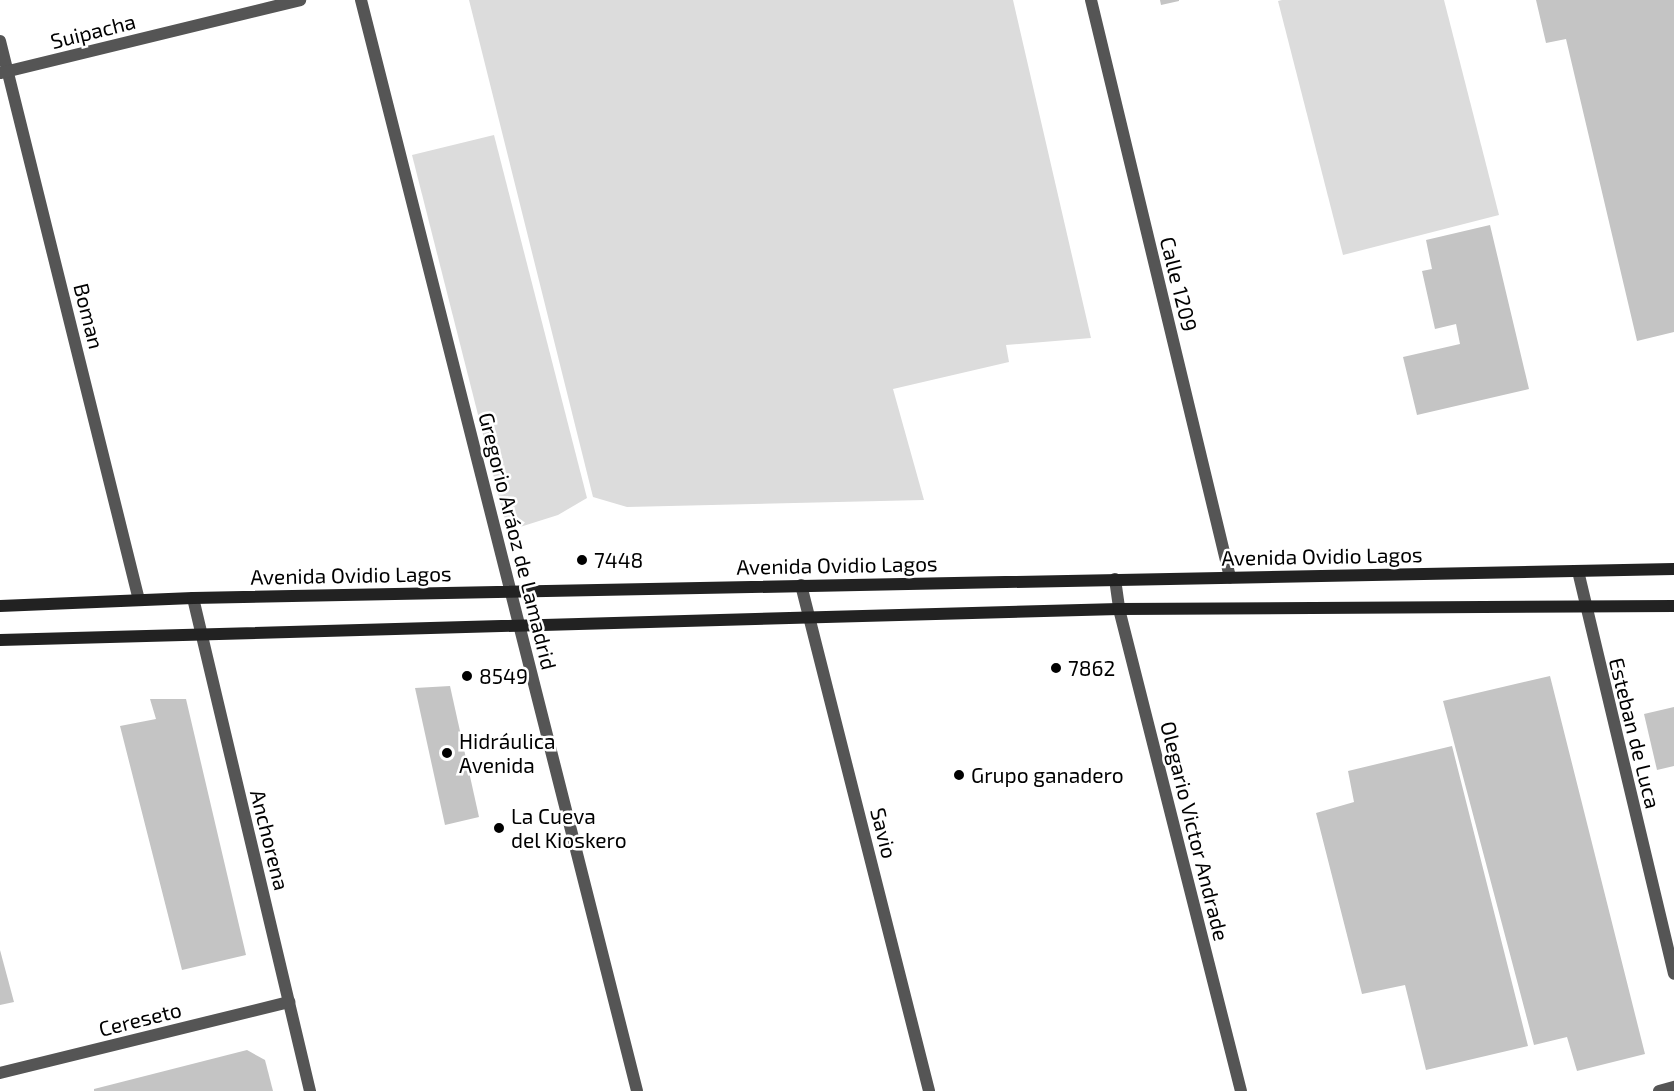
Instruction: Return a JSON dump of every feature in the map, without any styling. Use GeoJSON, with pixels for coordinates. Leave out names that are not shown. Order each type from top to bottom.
{"type":"FeatureCollection","features":[{"type":"Feature","properties":{"kind":"main road","name":"Avenida Ovidio Lagos"},"geometry":{"type":"LineString","coordinates":[[0,606],[193,598],[1674,569]]}},
{"type":"Feature","properties":{"kind":"main road"},"geometry":{"type":"LineString","coordinates":[[0,640],[1119,609],[1674,606]]}},
{"type":"Feature","properties":{"kind":"street","name":"Suipacha"},"geometry":{"type":"LineString","coordinates":[[4,73],[300,0]]}},
{"type":"Feature","properties":{"kind":"street","name":"Gregorio Aráoz de Lamadrid"},"geometry":{"type":"LineString","coordinates":[[361,0],[637,1091]]}},
{"type":"Feature","properties":{"kind":"street","name":"Calle 1209"},"geometry":{"type":"LineString","coordinates":[[1091,0],[1230,577]]}},
{"type":"Feature","properties":{"kind":"street","name":"Boman"},"geometry":{"type":"LineString","coordinates":[[0,41],[4,73],[139,600]]}},
{"type":"Feature","properties":{"kind":"street","name":"Esteban de Luca"},"geometry":{"type":"LineString","coordinates":[[1578,571],[1584,606],[1674,974]]}},
{"type":"Feature","properties":{"kind":"street","name":"Olegario Victor Andrade"},"geometry":{"type":"LineString","coordinates":[[1115,579],[1119,609],[1241,1091]]}},
{"type":"Feature","properties":{"kind":"street","name":"Savio"},"geometry":{"type":"LineString","coordinates":[[801,585],[929,1091]]}},
{"type":"Feature","properties":{"kind":"street","name":"Anchorena"},"geometry":{"type":"LineString","coordinates":[[193,598],[310,1091]]}},
{"type":"Feature","properties":{"kind":"street","name":"Cereseto"},"geometry":{"type":"LineString","coordinates":[[0,1073],[289,1002]]}},
{"type":"Feature","properties":{"kind":"street"},"geometry":{"type":"LineString","coordinates":[[1659,1091],[1674,1087]]}},
{"type":"Feature","properties":{"kind":"shaded area"},"geometry":{"type":"Polygon","coordinates":[[[469,0],[1013,0],[1091,338],[1006,345],[1009,362],[893,389],[924,500],[627,507],[593,497],[469,0]]]}},
{"type":"Feature","properties":{"kind":"shaded area"},"geometry":{"type":"Polygon","coordinates":[[[1444,0],[1499,215],[1343,255],[1278,1],[1444,0]]]}},
{"type":"Feature","properties":{"kind":"shaded area"},"geometry":{"type":"Polygon","coordinates":[[[494,135],[587,498],[558,515],[520,527],[504,517],[412,155],[494,135]]]}},
{"type":"Feature","properties":{"kind":"building"},"geometry":{"type":"Polygon","coordinates":[[[1160,0],[1179,0],[1179,1],[1161,5],[1160,0]]]}},
{"type":"Feature","properties":{"kind":"building"},"geometry":{"type":"Polygon","coordinates":[[[1536,0],[1674,0],[1674,332],[1637,341],[1566,39],[1546,43],[1536,0]]]}},
{"type":"Feature","properties":{"kind":"building"},"geometry":{"type":"Polygon","coordinates":[[[1490,225],[1529,389],[1417,415],[1403,357],[1460,344],[1456,324],[1435,329],[1422,271],[1432,269],[1426,240],[1490,225]]]}},
{"type":"Feature","properties":{"kind":"building"},"geometry":{"type":"Polygon","coordinates":[[[1550,676],[1645,1054],[1577,1071],[1567,1037],[1534,1045],[1443,701],[1550,676]]]}},
{"type":"Feature","properties":{"kind":"building","name":"Hidráulica Avenida"},"geometry":{"type":"Polygon","coordinates":[[[450,686],[479,817],[445,825],[415,688],[450,686]]]}},
{"type":"Feature","properties":{"kind":"building"},"geometry":{"type":"Polygon","coordinates":[[[150,699],[186,699],[246,955],[182,970],[120,726],[156,719],[150,699]]]}},
{"type":"Feature","properties":{"kind":"building"},"geometry":{"type":"Polygon","coordinates":[[[1674,707],[1674,766],[1657,770],[1644,714],[1674,707]]]}},
{"type":"Feature","properties":{"kind":"building"},"geometry":{"type":"Polygon","coordinates":[[[1452,746],[1528,1046],[1426,1070],[1405,985],[1362,994],[1316,813],[1354,802],[1348,771],[1452,746]]]}},
{"type":"Feature","properties":{"kind":"building"},"geometry":{"type":"Polygon","coordinates":[[[0,950],[14,1002],[0,1005],[0,950]]]}},
{"type":"Feature","properties":{"kind":"building"},"geometry":{"type":"Polygon","coordinates":[[[247,1050],[265,1060],[273,1091],[94,1091],[94,1089],[247,1050]]]}},
{"type":"Feature","properties":{"kind":"place","name":"7448"},"geometry":{"type":"Point","coordinates":[582,560]}},
{"type":"Feature","properties":{"kind":"place","name":"7862"},"geometry":{"type":"Point","coordinates":[1056,668]}},
{"type":"Feature","properties":{"kind":"place","name":"8549"},"geometry":{"type":"Point","coordinates":[467,676]}},
{"type":"Feature","properties":{"kind":"place","name":"Hidráulica Avenida"},"geometry":{"type":"Point","coordinates":[447,753]}},
{"type":"Feature","properties":{"kind":"place","name":"Grupo ganadero"},"geometry":{"type":"Point","coordinates":[959,775]}},
{"type":"Feature","properties":{"kind":"place","name":"La Cueva del Kioskero"},"geometry":{"type":"Point","coordinates":[499,828]}}]}
